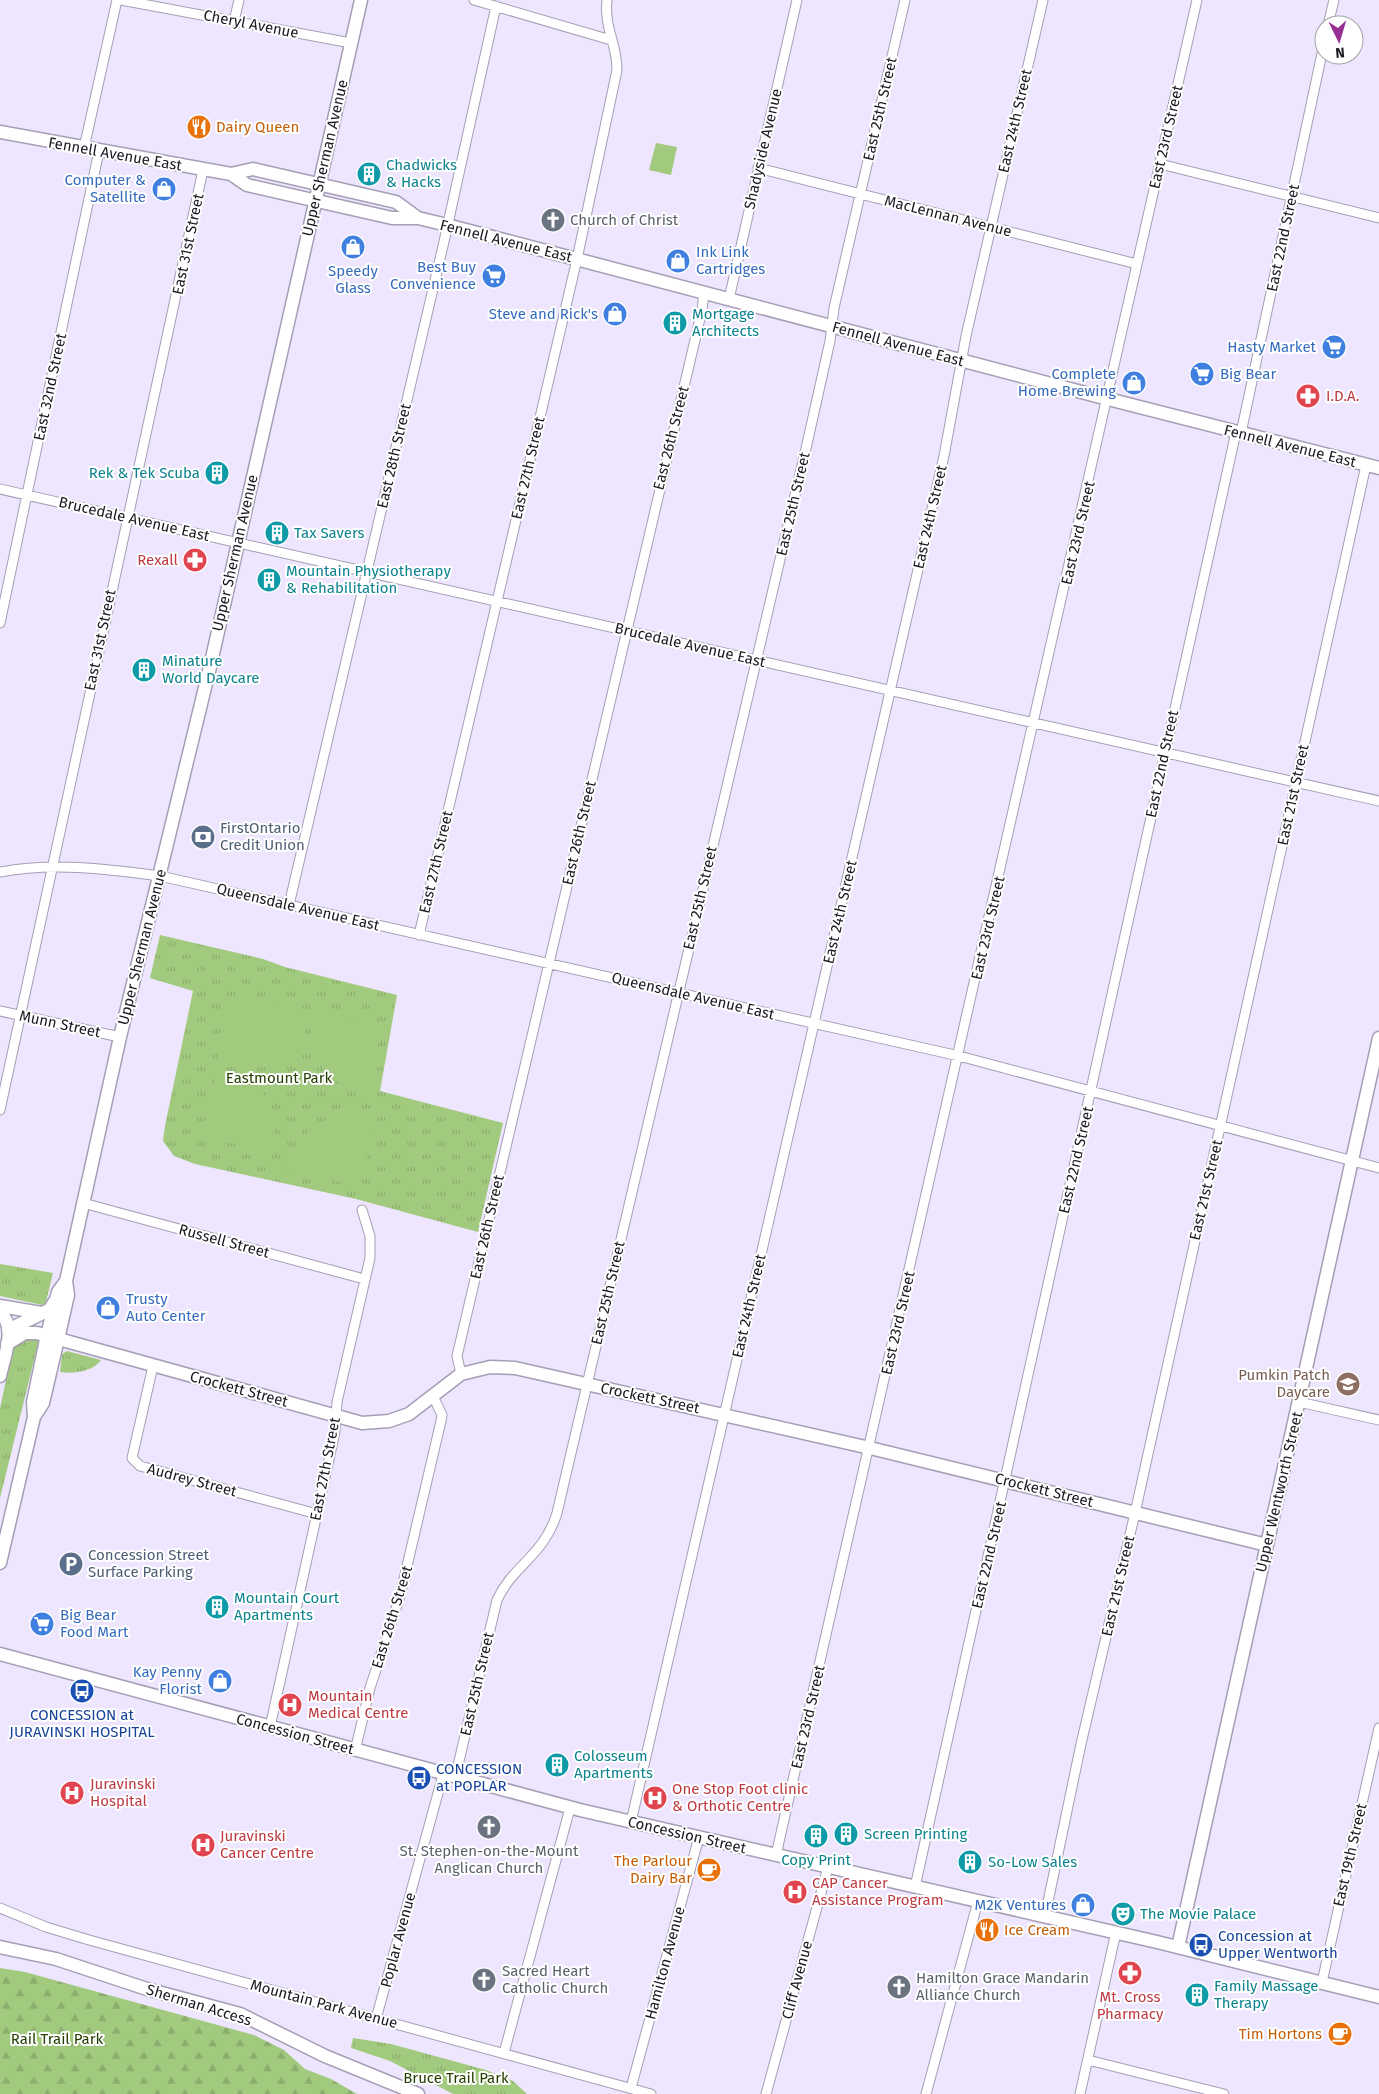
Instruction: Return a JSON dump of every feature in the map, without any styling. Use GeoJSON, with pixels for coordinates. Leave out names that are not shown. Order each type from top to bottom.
{"type":"FeatureCollection","features":[{"type":"Feature","properties":{"kind":"main road","name":"Upper Sherman Avenue"},"geometry":{"type":"LineString","coordinates":[[53,1337],[68,1295],[66,1281],[120,1037],[160,876],[238,543],[362,0]]}},
{"type":"Feature","properties":{"kind":"main road","name":"Fennell Avenue East"},"geometry":{"type":"LineString","coordinates":[[0,132],[203,170],[231,174],[253,169],[396,202],[418,218]]}},
{"type":"Feature","properties":{"kind":"main road","name":"Fennell Avenue East"},"geometry":{"type":"LineString","coordinates":[[231,174],[247,185],[392,218],[418,218],[447,225],[1238,433],[1379,468]]}},
{"type":"Feature","properties":{"kind":"main road","name":"Upper Wentworth Street"},"geometry":{"type":"LineString","coordinates":[[1178,1946],[1379,1038]]}},
{"type":"Feature","properties":{"kind":"main road","name":"Upper Sherman Avenue"},"geometry":{"type":"LineString","coordinates":[[0,1563],[34,1417],[43,1402],[58,1292],[66,1281]]}},
{"type":"Feature","properties":{"kind":"main road"},"geometry":{"type":"LineString","coordinates":[[7,1344],[16,1326],[44,1313],[54,1304],[58,1292]]}},
{"type":"Feature","properties":{"kind":"main road"},"geometry":{"type":"LineString","coordinates":[[0,1306],[44,1313]]}},
{"type":"Feature","properties":{"kind":"main road"},"geometry":{"type":"LineString","coordinates":[[0,1312],[8,1324],[7,1344],[0,1376]]}},
{"type":"Feature","properties":{"kind":"main road"},"geometry":{"type":"LineString","coordinates":[[0,1332],[7,1344]]}},
{"type":"Feature","properties":{"kind":"main road","name":"Crockett Street"},"geometry":{"type":"LineString","coordinates":[[7,1344],[25,1333],[53,1337],[362,1422],[389,1421],[408,1414],[461,1374],[498,1366],[587,1384],[870,1448],[1267,1545]]}},
{"type":"Feature","properties":{"kind":"main road","name":"Concession Street"},"geometry":{"type":"LineString","coordinates":[[0,1654],[570,1808],[1178,1946],[1379,1997]]}},
{"type":"Feature","properties":{"kind":"main road","name":"Sherman Access"},"geometry":{"type":"LineString","coordinates":[[0,1947],[56,1959],[147,1989],[240,2014],[325,2056],[418,2094]]}},
{"type":"Feature","properties":{"kind":"street","name":"Cheryl Avenue"},"geometry":{"type":"LineString","coordinates":[[119,0],[352,43]]}},
{"type":"Feature","properties":{"kind":"street"},"geometry":{"type":"LineString","coordinates":[[84,148],[119,0]]}},
{"type":"Feature","properties":{"kind":"street"},"geometry":{"type":"LineString","coordinates":[[234,21],[239,0]]}},
{"type":"Feature","properties":{"kind":"street"},"geometry":{"type":"LineString","coordinates":[[474,0],[485,1],[496,6],[611,40]]}},
{"type":"Feature","properties":{"kind":"street","name":"East 27th Street"},"geometry":{"type":"LineString","coordinates":[[419,935],[577,259],[617,70],[617,56],[605,18],[607,0]]}},
{"type":"Feature","properties":{"kind":"street","name":"Shadyside Avenue"},"geometry":{"type":"LineString","coordinates":[[729,299],[797,0]]}},
{"type":"Feature","properties":{"kind":"street","name":"East 25th Street"},"geometry":{"type":"LineString","coordinates":[[455,1778],[497,1600],[509,1581],[540,1548],[551,1530],[587,1384],[756,661],[830,341],[831,325],[905,0]]}},
{"type":"Feature","properties":{"kind":"street","name":"East 24th Street"},"geometry":{"type":"LineString","coordinates":[[631,1822],[944,456],[962,361],[1043,0]]}},
{"type":"Feature","properties":{"kind":"street","name":"East 23rd Street"},"geometry":{"type":"LineString","coordinates":[[776,1855],[1198,0]]}},
{"type":"Feature","properties":{"kind":"street"},"geometry":{"type":"LineString","coordinates":[[1330,15],[1334,0]]}},
{"type":"Feature","properties":{"kind":"street","name":"East 28th Street"},"geometry":{"type":"LineString","coordinates":[[289,905],[367,573],[496,6]]}},
{"type":"Feature","properties":{"kind":"street","name":"East 22nd Street"},"geometry":{"type":"LineString","coordinates":[[915,1887],[1165,753],[1292,196],[1320,65]]}},
{"type":"Feature","properties":{"kind":"street","name":"East 32nd Street"},"geometry":{"type":"LineString","coordinates":[[0,623],[99,151]]}},
{"type":"Feature","properties":{"kind":"street"},"geometry":{"type":"LineString","coordinates":[[1160,164],[1379,218]]}},
{"type":"Feature","properties":{"kind":"street","name":"MacLennan Avenue"},"geometry":{"type":"LineString","coordinates":[[758,168],[1137,264]]}},
{"type":"Feature","properties":{"kind":"street","name":"East 31st Street"},"geometry":{"type":"LineString","coordinates":[[0,1110],[203,170]]}},
{"type":"Feature","properties":{"kind":"street","name":"East 26th Street"},"geometry":{"type":"LineString","coordinates":[[461,1374],[457,1356],[702,310],[704,292]]}},
{"type":"Feature","properties":{"kind":"street","name":"East 21st Street"},"geometry":{"type":"LineString","coordinates":[[1046,1916],[1082,1744],[1135,1513],[1366,465]]}},
{"type":"Feature","properties":{"kind":"street","name":"Brucedale Avenue East"},"geometry":{"type":"LineString","coordinates":[[0,489],[1379,802]]}},
{"type":"Feature","properties":{"kind":"street","name":"Queensdale Avenue East"},"geometry":{"type":"LineString","coordinates":[[0,872],[29,866],[53,866],[104,868],[160,876],[959,1056],[1379,1168]]}},
{"type":"Feature","properties":{"kind":"street","name":"Munn Street"},"geometry":{"type":"LineString","coordinates":[[0,1011],[120,1037]]}},
{"type":"Feature","properties":{"kind":"street","name":"Russell Street"},"geometry":{"type":"LineString","coordinates":[[83,1203],[364,1279]]}},
{"type":"Feature","properties":{"kind":"street","name":"East 27th Street"},"geometry":{"type":"LineString","coordinates":[[270,1727],[317,1514],[337,1402],[371,1247],[362,1210]]}},
{"type":"Feature","properties":{"kind":"street","name":"Audrey Street"},"geometry":{"type":"LineString","coordinates":[[153,1366],[132,1458],[140,1466],[317,1514]]}},
{"type":"Feature","properties":{"kind":"street","name":"East 26th Street"},"geometry":{"type":"LineString","coordinates":[[355,1750],[370,1688],[400,1596],[442,1421],[440,1409],[433,1396]]}},
{"type":"Feature","properties":{"kind":"street"},"geometry":{"type":"LineString","coordinates":[[1299,1402],[1379,1420]]}},
{"type":"Feature","properties":{"kind":"street","name":"East 19th Street"},"geometry":{"type":"LineString","coordinates":[[1322,1982],[1379,1728]]}},
{"type":"Feature","properties":{"kind":"street","name":"Poplar Avenue"},"geometry":{"type":"LineString","coordinates":[[376,2019],[443,1774]]}},
{"type":"Feature","properties":{"kind":"street"},"geometry":{"type":"LineString","coordinates":[[504,2053],[570,1808]]}},
{"type":"Feature","properties":{"kind":"street","name":"Hamilton Avenue"},"geometry":{"type":"LineString","coordinates":[[631,2088],[699,1837]]}},
{"type":"Feature","properties":{"kind":"street","name":"Cliff Avenue"},"geometry":{"type":"LineString","coordinates":[[766,2094],[828,1867]]}},
{"type":"Feature","properties":{"kind":"street"},"geometry":{"type":"LineString","coordinates":[[926,2094],[978,1901]]}},
{"type":"Feature","properties":{"kind":"street","name":"Mountain Park Avenue"},"geometry":{"type":"LineString","coordinates":[[0,1908],[46,1927],[80,1938],[651,2094]]}},
{"type":"Feature","properties":{"kind":"street"},"geometry":{"type":"LineString","coordinates":[[1080,2094],[1116,1932]]}},
{"type":"Feature","properties":{"kind":"street"},"geometry":{"type":"LineString","coordinates":[[1088,2060],[1224,2094]]}},
{"type":"Feature","properties":{"kind":"green space"},"geometry":{"type":"Polygon","coordinates":[[[656,143],[677,147],[671,175],[649,170],[656,143]]]}},
{"type":"Feature","properties":{"kind":"green space","name":"Eastmount Park"},"geometry":{"type":"Polygon","coordinates":[[[160,935],[263,959],[285,967],[397,995],[380,1091],[503,1123],[478,1232],[356,1199],[195,1164],[174,1156],[163,1141],[193,991],[150,978],[160,935]]]}},
{"type":"Feature","properties":{"kind":"green space"},"geometry":{"type":"Polygon","coordinates":[[[240,995],[311,1012],[303,1038],[292,1051],[283,1058],[262,1066],[217,1066],[230,1000],[240,995]]]}},
{"type":"Feature","properties":{"kind":"green space"},"geometry":{"type":"Polygon","coordinates":[[[314,1012],[377,1020],[381,1026],[370,1096],[340,1083],[322,1067],[315,1045],[314,1012]]]}},
{"type":"Feature","properties":{"kind":"green space"},"geometry":{"type":"Polygon","coordinates":[[[217,1067],[248,1077],[268,1099],[275,1126],[269,1151],[207,1138],[204,1131],[217,1067]]]}},
{"type":"Feature","properties":{"kind":"green space"},"geometry":{"type":"Polygon","coordinates":[[[342,1114],[373,1114],[363,1180],[356,1185],[287,1171],[295,1148],[300,1140],[313,1128],[342,1114]]]}},
{"type":"Feature","properties":{"kind":"green space"},"geometry":{"type":"Polygon","coordinates":[[[0,1264],[53,1273],[46,1302],[42,1305],[0,1296],[0,1264]]]}},
{"type":"Feature","properties":{"kind":"green space"},"geometry":{"type":"Polygon","coordinates":[[[28,1338],[39,1340],[0,1498],[0,1408],[13,1348],[28,1338]]]}},
{"type":"Feature","properties":{"kind":"green space"},"geometry":{"type":"Polygon","coordinates":[[[67,1351],[101,1360],[88,1370],[70,1373],[60,1372],[62,1354],[67,1351]]]}},
{"type":"Feature","properties":{"kind":"green space","name":"Rail Trail Park"},"geometry":{"type":"Polygon","coordinates":[[[0,1968],[25,1972],[254,2035],[284,2050],[305,2069],[331,2079],[357,2094],[0,2094],[0,1968]]]}},
{"type":"Feature","properties":{"kind":"green space","name":"Bruce Trail Park"},"geometry":{"type":"Polygon","coordinates":[[[353,2038],[391,2044],[486,2070],[513,2081],[527,2094],[453,2094],[390,2061],[351,2048],[353,2038]]]}},
{"type":"Feature","properties":{"kind":"place","name":"Dairy Queen"},"geometry":{"type":"Point","coordinates":[199,127]}},
{"type":"Feature","properties":{"kind":"place","name":"Chadwicks & Hacks"},"geometry":{"type":"Point","coordinates":[369,174]}},
{"type":"Feature","properties":{"kind":"place","name":"Computer & Satellite"},"geometry":{"type":"Point","coordinates":[164,189]}},
{"type":"Feature","properties":{"kind":"place","name":"Church of Christ"},"geometry":{"type":"Point","coordinates":[553,220]}},
{"type":"Feature","properties":{"kind":"place","name":"Speedy Glass"},"geometry":{"type":"Point","coordinates":[353,247]}},
{"type":"Feature","properties":{"kind":"place","name":"Ink Link Cartridges"},"geometry":{"type":"Point","coordinates":[678,261]}},
{"type":"Feature","properties":{"kind":"place","name":"Best Buy Convenience"},"geometry":{"type":"Point","coordinates":[494,276]}},
{"type":"Feature","properties":{"kind":"place","name":"Steve and Rick's"},"geometry":{"type":"Point","coordinates":[615,314]}},
{"type":"Feature","properties":{"kind":"place","name":"Mortgage Architects"},"geometry":{"type":"Point","coordinates":[675,323]}},
{"type":"Feature","properties":{"kind":"place","name":"Hasty Market"},"geometry":{"type":"Point","coordinates":[1334,347]}},
{"type":"Feature","properties":{"kind":"place","name":"Big Bear"},"geometry":{"type":"Point","coordinates":[1202,374]}},
{"type":"Feature","properties":{"kind":"place","name":"Complete Home Brewing"},"geometry":{"type":"Point","coordinates":[1134,383]}},
{"type":"Feature","properties":{"kind":"place","name":"I.D.A."},"geometry":{"type":"Point","coordinates":[1308,396]}},
{"type":"Feature","properties":{"kind":"place","name":"Rek & Tek Scuba"},"geometry":{"type":"Point","coordinates":[217,473]}},
{"type":"Feature","properties":{"kind":"place","name":"Tax Savers"},"geometry":{"type":"Point","coordinates":[277,533]}},
{"type":"Feature","properties":{"kind":"place","name":"Rexall"},"geometry":{"type":"Point","coordinates":[195,560]}},
{"type":"Feature","properties":{"kind":"place","name":"Mountain Physiotherapy & Rehabilitation"},"geometry":{"type":"Point","coordinates":[269,580]}},
{"type":"Feature","properties":{"kind":"place","name":"Minature World Daycare"},"geometry":{"type":"Point","coordinates":[144,670]}},
{"type":"Feature","properties":{"kind":"place","name":"FirstOntario Credit Union"},"geometry":{"type":"Point","coordinates":[203,837]}},
{"type":"Feature","properties":{"kind":"place","name":"Trusty Auto Center"},"geometry":{"type":"Point","coordinates":[108,1308]}},
{"type":"Feature","properties":{"kind":"place","name":"Pumkin Patch Daycare"},"geometry":{"type":"Point","coordinates":[1348,1384]}},
{"type":"Feature","properties":{"kind":"place","name":"Concession Street Surface Parking"},"geometry":{"type":"Point","coordinates":[71,1564]}},
{"type":"Feature","properties":{"kind":"place","name":"Mountain Court Apartments"},"geometry":{"type":"Point","coordinates":[217,1607]}},
{"type":"Feature","properties":{"kind":"place","name":"Big Bear Food Mart"},"geometry":{"type":"Point","coordinates":[42,1624]}},
{"type":"Feature","properties":{"kind":"place","name":"Kay Penny Florist"},"geometry":{"type":"Point","coordinates":[220,1681]}},
{"type":"Feature","properties":{"kind":"place","name":"CONCESSION at JURAVINSKI HOSPITAL"},"geometry":{"type":"Point","coordinates":[82,1691]}},
{"type":"Feature","properties":{"kind":"place","name":"Mountain Medical Centre"},"geometry":{"type":"Point","coordinates":[290,1705]}},
{"type":"Feature","properties":{"kind":"place","name":"Colosseum Apartments"},"geometry":{"type":"Point","coordinates":[557,1765]}},
{"type":"Feature","properties":{"kind":"place","name":"CONCESSION at POPLAR"},"geometry":{"type":"Point","coordinates":[419,1778]}},
{"type":"Feature","properties":{"kind":"place","name":"Juravinski Hospital"},"geometry":{"type":"Point","coordinates":[72,1793]}},
{"type":"Feature","properties":{"kind":"place","name":"One Stop Foot clinic & Orthotic Centre"},"geometry":{"type":"Point","coordinates":[655,1798]}},
{"type":"Feature","properties":{"kind":"place","name":"St. Stephen-on-the-Mount Anglican Church"},"geometry":{"type":"Point","coordinates":[489,1827]}},
{"type":"Feature","properties":{"kind":"place","name":"Screen Printing"},"geometry":{"type":"Point","coordinates":[846,1834]}},
{"type":"Feature","properties":{"kind":"place","name":"Copy Print"},"geometry":{"type":"Point","coordinates":[816,1836]}},
{"type":"Feature","properties":{"kind":"place","name":"Juravinski Cancer Centre"},"geometry":{"type":"Point","coordinates":[203,1845]}},
{"type":"Feature","properties":{"kind":"place","name":"So-Low Sales"},"geometry":{"type":"Point","coordinates":[970,1862]}},
{"type":"Feature","properties":{"kind":"place","name":"The Parlour Dairy Bar"},"geometry":{"type":"Point","coordinates":[709,1870]}},
{"type":"Feature","properties":{"kind":"place","name":"CAP Cancer Assistance Program"},"geometry":{"type":"Point","coordinates":[795,1892]}},
{"type":"Feature","properties":{"kind":"place","name":"M2K Ventures"},"geometry":{"type":"Point","coordinates":[1083,1905]}},
{"type":"Feature","properties":{"kind":"place","name":"The Movie Palace"},"geometry":{"type":"Point","coordinates":[1123,1914]}},
{"type":"Feature","properties":{"kind":"place","name":"Ice Cream"},"geometry":{"type":"Point","coordinates":[987,1930]}},
{"type":"Feature","properties":{"kind":"place","name":"Concession at Upper Wentworth"},"geometry":{"type":"Point","coordinates":[1201,1945]}},
{"type":"Feature","properties":{"kind":"place","name":"Mt. Cross Pharmacy"},"geometry":{"type":"Point","coordinates":[1130,1973]}},
{"type":"Feature","properties":{"kind":"place","name":"Sacred Heart Catholic Church"},"geometry":{"type":"Point","coordinates":[484,1980]}},
{"type":"Feature","properties":{"kind":"place","name":"Hamilton Grace Mandarin Alliance Church"},"geometry":{"type":"Point","coordinates":[899,1987]}},
{"type":"Feature","properties":{"kind":"place","name":"Family Massage Therapy"},"geometry":{"type":"Point","coordinates":[1197,1995]}},
{"type":"Feature","properties":{"kind":"place","name":"Tim Hortons"},"geometry":{"type":"Point","coordinates":[1340,2034]}}]}
